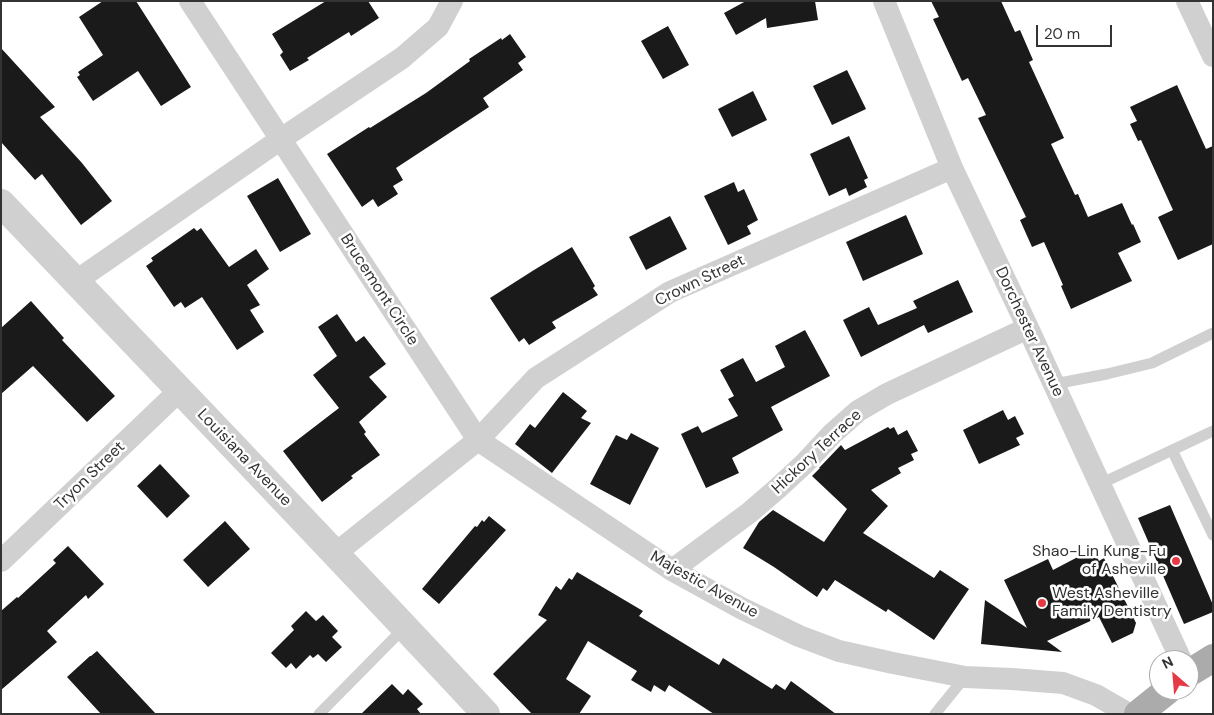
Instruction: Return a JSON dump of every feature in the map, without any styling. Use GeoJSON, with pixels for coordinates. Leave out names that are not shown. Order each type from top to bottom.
{"type":"FeatureCollection","features":[{"type":"Feature","properties":{"kind":"main road"},"geometry":{"type":"LineString","coordinates":[[1199,667],[1213,658]]}},
{"type":"Feature","properties":{"kind":"main road"},"geometry":{"type":"LineString","coordinates":[[1138,714],[1156,700]]}},
{"type":"Feature","properties":{"kind":"street","name":"Brucemont Circle"},"geometry":{"type":"LineString","coordinates":[[190,1],[478,440]]}},
{"type":"Feature","properties":{"kind":"street"},"geometry":{"type":"LineString","coordinates":[[76,281],[402,58],[438,27],[452,1]]}},
{"type":"Feature","properties":{"kind":"street","name":"Dorchester Avenue"},"geometry":{"type":"LineString","coordinates":[[884,1],[952,168],[1176,650]]}},
{"type":"Feature","properties":{"kind":"street"},"geometry":{"type":"LineString","coordinates":[[1187,1],[1213,56]]}},
{"type":"Feature","properties":{"kind":"street","name":"Crown Street"},"geometry":{"type":"LineString","coordinates":[[478,440],[536,378],[670,292],[952,168]]}},
{"type":"Feature","properties":{"kind":"street","name":"Louisiana Avenue"},"geometry":{"type":"LineString","coordinates":[[1,204],[336,553],[486,714]]}},
{"type":"Feature","properties":{"kind":"street","name":"Hickory Terrace"},"geometry":{"type":"LineString","coordinates":[[672,570],[749,513],[806,463],[832,434],[858,411],[887,394],[1028,328]]}},
{"type":"Feature","properties":{"kind":"street","name":"Tryon Street"},"geometry":{"type":"LineString","coordinates":[[1,561],[179,391]]}},
{"type":"Feature","properties":{"kind":"street"},"geometry":{"type":"LineString","coordinates":[[336,553],[478,440]]}},
{"type":"Feature","properties":{"kind":"street","name":"Majestic Avenue"},"geometry":{"type":"LineString","coordinates":[[478,440],[672,570],[742,608],[800,636],[838,651],[965,677],[1063,683],[1096,695],[1129,714]]}},
{"type":"Feature","properties":{"kind":"lane"},"geometry":{"type":"LineString","coordinates":[[1054,384],[1152,363],[1213,333]]}},
{"type":"Feature","properties":{"kind":"lane"},"geometry":{"type":"LineString","coordinates":[[1100,484],[1213,431]]}},
{"type":"Feature","properties":{"kind":"lane"},"geometry":{"type":"LineString","coordinates":[[1172,450],[1213,535]]}},
{"type":"Feature","properties":{"kind":"lane"},"geometry":{"type":"LineString","coordinates":[[319,714],[405,627]]}},
{"type":"Feature","properties":{"kind":"lane"},"geometry":{"type":"LineString","coordinates":[[935,714],[965,677]]}},
{"type":"Feature","properties":{"kind":"building"},"geometry":{"type":"Polygon","coordinates":[[[103,1],[136,1],[191,87],[161,106],[138,71],[93,101],[77,77],[80,75],[78,72],[103,55],[79,17],[103,1]]]}},
{"type":"Feature","properties":{"kind":"building"},"geometry":{"type":"Polygon","coordinates":[[[326,1],[368,1],[379,18],[351,36],[349,32],[290,71],[280,55],[283,52],[272,34],[326,1]]]}},
{"type":"Feature","properties":{"kind":"building"},"geometry":{"type":"Polygon","coordinates":[[[746,1],[815,1],[818,20],[767,28],[766,18],[736,35],[724,13],[746,1]]]}},
{"type":"Feature","properties":{"kind":"building"},"geometry":{"type":"Polygon","coordinates":[[[931,1],[1001,1],[1015,32],[1020,30],[1033,60],[1029,62],[1064,138],[1051,144],[1075,195],[1078,194],[1088,217],[1122,203],[1133,224],[1141,242],[1118,253],[1132,281],[1071,309],[1061,286],[1063,285],[1044,242],[1032,247],[1020,220],[1026,217],[978,118],[986,115],[968,78],[962,81],[933,19],[939,17],[931,1]]]}},
{"type":"Feature","properties":{"kind":"building"},"geometry":{"type":"Polygon","coordinates":[[[668,26],[689,65],[663,79],[641,41],[668,26]]]}},
{"type":"Feature","properties":{"kind":"building"},"geometry":{"type":"Polygon","coordinates":[[[510,34],[526,57],[518,63],[523,70],[483,98],[489,107],[396,168],[403,180],[393,186],[398,194],[378,207],[373,199],[362,207],[327,154],[426,93],[470,61],[469,59],[510,34]]]}},
{"type":"Feature","properties":{"kind":"building"},"geometry":{"type":"Polygon","coordinates":[[[1,48],[55,107],[40,117],[82,163],[112,201],[81,225],[42,174],[35,180],[1,142],[1,48]]]}},
{"type":"Feature","properties":{"kind":"building"},"geometry":{"type":"Polygon","coordinates":[[[847,70],[866,109],[832,125],[813,86],[847,70]]]}},
{"type":"Feature","properties":{"kind":"building"},"geometry":{"type":"Polygon","coordinates":[[[1177,85],[1206,149],[1213,146],[1213,244],[1178,260],[1158,217],[1173,210],[1141,140],[1138,141],[1130,124],[1137,121],[1130,107],[1177,85]]]}},
{"type":"Feature","properties":{"kind":"building"},"geometry":{"type":"Polygon","coordinates":[[[753,91],[767,120],[732,137],[718,109],[753,91]]]}},
{"type":"Feature","properties":{"kind":"building"},"geometry":{"type":"Polygon","coordinates":[[[849,136],[868,178],[864,180],[867,187],[849,196],[846,188],[829,196],[810,154],[849,136]]]}},
{"type":"Feature","properties":{"kind":"building"},"geometry":{"type":"Polygon","coordinates":[[[278,178],[311,234],[280,252],[247,196],[278,178]]]}},
{"type":"Feature","properties":{"kind":"building"},"geometry":{"type":"Polygon","coordinates":[[[734,182],[738,192],[744,189],[758,220],[747,226],[751,234],[728,245],[704,196],[734,182]]]}},
{"type":"Feature","properties":{"kind":"building"},"geometry":{"type":"Polygon","coordinates":[[[906,215],[923,254],[863,281],[846,242],[906,215]]]}},
{"type":"Feature","properties":{"kind":"building"},"geometry":{"type":"Polygon","coordinates":[[[670,216],[687,249],[646,270],[629,237],[670,216]]]}},
{"type":"Feature","properties":{"kind":"building"},"geometry":{"type":"Polygon","coordinates":[[[194,228],[197,231],[201,228],[229,267],[256,249],[269,269],[247,285],[260,305],[250,310],[264,332],[237,350],[202,297],[185,308],[181,302],[174,307],[146,266],[153,261],[151,258],[194,228]]]}},
{"type":"Feature","properties":{"kind":"building"},"geometry":{"type":"Polygon","coordinates":[[[572,247],[595,286],[593,288],[598,295],[552,322],[556,328],[529,345],[524,338],[519,342],[490,298],[572,247]]]}},
{"type":"Feature","properties":{"kind":"building"},"geometry":{"type":"Polygon","coordinates":[[[958,280],[973,312],[928,333],[924,325],[861,357],[843,320],[869,307],[878,325],[917,308],[913,301],[958,280]]]}},
{"type":"Feature","properties":{"kind":"building"},"geometry":{"type":"Polygon","coordinates":[[[31,301],[64,338],[62,340],[115,396],[87,422],[33,366],[1,394],[1,328],[31,301]]]}},
{"type":"Feature","properties":{"kind":"building"},"geometry":{"type":"Polygon","coordinates":[[[337,314],[356,342],[364,336],[386,364],[369,377],[387,397],[359,422],[366,432],[364,434],[380,455],[351,476],[353,478],[322,502],[283,451],[339,408],[313,375],[337,356],[318,327],[337,314]]]}},
{"type":"Feature","properties":{"kind":"building"},"geometry":{"type":"Polygon","coordinates":[[[805,330],[830,376],[771,407],[783,430],[732,458],[739,473],[706,488],[681,434],[698,426],[702,433],[738,416],[728,399],[734,396],[720,370],[743,358],[756,382],[785,367],[775,346],[805,330]]]}},
{"type":"Feature","properties":{"kind":"building"},"geometry":{"type":"Polygon","coordinates":[[[563,392],[587,411],[581,418],[591,423],[552,473],[515,444],[530,424],[535,428],[563,392]]]}},
{"type":"Feature","properties":{"kind":"building"},"geometry":{"type":"Polygon","coordinates":[[[1003,410],[1008,420],[1015,416],[1024,434],[1016,438],[1020,445],[979,464],[963,430],[1003,410]]]}},
{"type":"Feature","properties":{"kind":"building"},"geometry":{"type":"Polygon","coordinates":[[[888,427],[890,429],[894,427],[898,435],[907,430],[918,451],[911,454],[914,460],[898,468],[901,473],[871,490],[888,506],[863,533],[934,578],[940,570],[969,589],[934,640],[888,609],[886,612],[835,580],[827,591],[823,588],[817,597],[743,548],[759,522],[773,510],[824,542],[847,509],[812,476],[841,445],[845,450],[888,427]]]}},
{"type":"Feature","properties":{"kind":"building"},"geometry":{"type":"Polygon","coordinates":[[[631,433],[659,448],[630,505],[590,484],[616,435],[627,440],[631,433]]]}},
{"type":"Feature","properties":{"kind":"building"},"geometry":{"type":"Polygon","coordinates":[[[160,464],[190,496],[167,518],[137,486],[160,464]]]}},
{"type":"Feature","properties":{"kind":"building","name":"Shao-Lin Kung-Fu of Asheville"},"geometry":{"type":"Polygon","coordinates":[[[1170,505],[1213,605],[1213,612],[1184,624],[1138,518],[1170,505]]]}},
{"type":"Feature","properties":{"kind":"building"},"geometry":{"type":"Polygon","coordinates":[[[489,516],[506,530],[439,604],[422,589],[475,526],[477,527],[482,520],[484,522],[489,516]]]}},
{"type":"Feature","properties":{"kind":"building"},"geometry":{"type":"Polygon","coordinates":[[[225,521],[250,549],[208,587],[183,560],[225,521]]]}},
{"type":"Feature","properties":{"kind":"building"},"geometry":{"type":"Polygon","coordinates":[[[68,546],[104,584],[88,599],[86,595],[47,631],[57,642],[1,690],[1,611],[56,563],[53,560],[68,546]]]}},
{"type":"Feature","properties":{"kind":"building"},"geometry":{"type":"Polygon","coordinates":[[[1093,549],[1099,561],[1104,558],[1136,623],[1133,633],[1112,643],[1099,617],[1047,641],[1062,652],[981,644],[985,600],[1027,628],[1004,580],[1048,559],[1053,570],[1093,549]]]}},
{"type":"Feature","properties":{"kind":"building"},"geometry":{"type":"Polygon","coordinates":[[[577,572],[643,611],[639,616],[719,665],[723,658],[772,689],[776,684],[785,690],[791,681],[836,714],[714,714],[669,685],[665,692],[654,685],[651,692],[631,680],[637,671],[588,641],[566,679],[591,696],[579,714],[532,714],[493,674],[547,620],[538,615],[556,586],[561,590],[569,578],[572,580],[577,572]]]}},
{"type":"Feature","properties":{"kind":"building"},"geometry":{"type":"Polygon","coordinates":[[[306,611],[316,621],[323,615],[338,631],[332,637],[342,647],[326,662],[318,654],[313,658],[310,655],[296,669],[291,663],[286,668],[271,653],[294,630],[291,626],[306,611]]]}},
{"type":"Feature","properties":{"kind":"building"},"geometry":{"type":"Polygon","coordinates":[[[97,651],[156,714],[101,714],[67,677],[97,651]]]}},
{"type":"Feature","properties":{"kind":"building"},"geometry":{"type":"Polygon","coordinates":[[[392,684],[403,695],[408,689],[423,704],[417,709],[421,714],[361,714],[392,684]]]}},
{"type":"Feature","properties":{"kind":"place","name":"Shao-Lin Kung-Fu of Asheville"},"geometry":{"type":"Point","coordinates":[1176,561]}},
{"type":"Feature","properties":{"kind":"place","name":"West Asheville Family Dentistry"},"geometry":{"type":"Point","coordinates":[1042,603]}}]}
